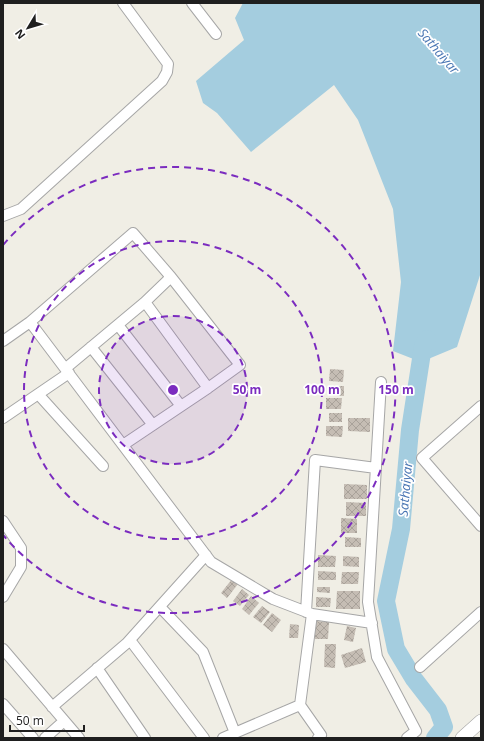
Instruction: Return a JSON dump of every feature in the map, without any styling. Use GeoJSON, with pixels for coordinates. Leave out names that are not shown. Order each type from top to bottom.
{"type":"FeatureCollection","features":[{"type":"Feature","properties":{"kind":"street"},"geometry":{"type":"LineString","coordinates":[[3,216],[21,209],[162,80],[167,72],[168,64],[123,3]]}},
{"type":"Feature","properties":{"kind":"street"},"geometry":{"type":"LineString","coordinates":[[192,3],[216,34]]}},
{"type":"Feature","properties":{"kind":"street"},"geometry":{"type":"LineString","coordinates":[[3,341],[30,322],[133,233],[240,365],[124,445]]}},
{"type":"Feature","properties":{"kind":"street"},"geometry":{"type":"LineString","coordinates":[[3,418],[38,394],[68,370],[91,347],[145,302],[170,277]]}},
{"type":"Feature","properties":{"kind":"street"},"geometry":{"type":"LineString","coordinates":[[145,302],[208,388]]}},
{"type":"Feature","properties":{"kind":"street"},"geometry":{"type":"LineString","coordinates":[[30,322],[68,370],[211,562],[273,599],[309,613],[372,623]]}},
{"type":"Feature","properties":{"kind":"street"},"geometry":{"type":"LineString","coordinates":[[118,325],[181,406]]}},
{"type":"Feature","properties":{"kind":"street"},"geometry":{"type":"LineString","coordinates":[[91,347],[153,426]]}},
{"type":"Feature","properties":{"kind":"street"},"geometry":{"type":"LineString","coordinates":[[381,382],[368,602],[377,657],[420,735],[407,738]]}},
{"type":"Feature","properties":{"kind":"street"},"geometry":{"type":"LineString","coordinates":[[38,394],[103,466]]}},
{"type":"Feature","properties":{"kind":"street"},"geometry":{"type":"LineString","coordinates":[[481,406],[422,458],[481,526]]}},
{"type":"Feature","properties":{"kind":"street"},"geometry":{"type":"LineString","coordinates":[[318,738],[321,735],[300,705],[309,613],[315,460],[376,468]]}},
{"type":"Feature","properties":{"kind":"street"},"geometry":{"type":"LineString","coordinates":[[3,520],[21,548],[21,567],[3,597]]}},
{"type":"Feature","properties":{"kind":"street"},"geometry":{"type":"LineString","coordinates":[[52,707],[130,640],[206,555]]}},
{"type":"Feature","properties":{"kind":"street"},"geometry":{"type":"LineString","coordinates":[[160,607],[203,652],[235,733]]}},
{"type":"Feature","properties":{"kind":"street"},"geometry":{"type":"LineString","coordinates":[[420,667],[481,612]]}},
{"type":"Feature","properties":{"kind":"street"},"geometry":{"type":"LineString","coordinates":[[130,640],[204,738]]}},
{"type":"Feature","properties":{"kind":"street"},"geometry":{"type":"LineString","coordinates":[[3,649],[79,738]]}},
{"type":"Feature","properties":{"kind":"street"},"geometry":{"type":"LineString","coordinates":[[98,668],[145,738]]}},
{"type":"Feature","properties":{"kind":"street"},"geometry":{"type":"LineString","coordinates":[[3,704],[33,738]]}},
{"type":"Feature","properties":{"kind":"street"},"geometry":{"type":"LineString","coordinates":[[223,738],[300,705]]}},
{"type":"Feature","properties":{"kind":"street"},"geometry":{"type":"LineString","coordinates":[[45,738],[64,721]]}},
{"type":"Feature","properties":{"kind":"street"},"geometry":{"type":"LineString","coordinates":[[462,738],[481,721]]}},
{"type":"Feature","properties":{"kind":"water"},"geometry":{"type":"Polygon","coordinates":[[[243,3],[481,3],[481,272],[457,347],[421,362],[393,351],[401,282],[393,209],[358,120],[334,85],[251,152],[217,113],[203,103],[196,81],[244,40],[235,18],[243,3]]]}},
{"type":"Feature","properties":{"kind":"building"},"geometry":{"type":"Polygon","coordinates":[[[330,369],[344,370],[343,382],[329,381],[330,369]]]}},
{"type":"Feature","properties":{"kind":"building"},"geometry":{"type":"Polygon","coordinates":[[[330,386],[344,386],[344,396],[330,395],[330,386]]]}},
{"type":"Feature","properties":{"kind":"building"},"geometry":{"type":"Polygon","coordinates":[[[326,398],[342,398],[341,409],[326,409],[326,398]]]}},
{"type":"Feature","properties":{"kind":"building"},"geometry":{"type":"Polygon","coordinates":[[[329,413],[342,413],[342,422],[329,422],[329,413]]]}},
{"type":"Feature","properties":{"kind":"building"},"geometry":{"type":"Polygon","coordinates":[[[348,418],[370,418],[370,432],[348,431],[348,418]]]}},
{"type":"Feature","properties":{"kind":"building"},"geometry":{"type":"Polygon","coordinates":[[[326,426],[343,426],[342,437],[326,436],[326,426]]]}},
{"type":"Feature","properties":{"kind":"building"},"geometry":{"type":"Polygon","coordinates":[[[344,484],[367,485],[367,499],[344,499],[344,484]]]}},
{"type":"Feature","properties":{"kind":"building"},"geometry":{"type":"Polygon","coordinates":[[[346,502],[366,503],[366,516],[346,516],[346,502]]]}},
{"type":"Feature","properties":{"kind":"building"},"geometry":{"type":"Polygon","coordinates":[[[341,518],[357,519],[357,533],[341,533],[341,518]]]}},
{"type":"Feature","properties":{"kind":"building"},"geometry":{"type":"Polygon","coordinates":[[[345,537],[361,538],[361,547],[345,547],[345,537]]]}},
{"type":"Feature","properties":{"kind":"building"},"geometry":{"type":"Polygon","coordinates":[[[318,555],[336,556],[335,567],[318,567],[318,555]]]}},
{"type":"Feature","properties":{"kind":"building"},"geometry":{"type":"Polygon","coordinates":[[[343,556],[359,557],[359,567],[343,566],[343,556]]]}},
{"type":"Feature","properties":{"kind":"building"},"geometry":{"type":"Polygon","coordinates":[[[318,571],[336,572],[336,580],[318,580],[318,571]]]}},
{"type":"Feature","properties":{"kind":"building"},"geometry":{"type":"Polygon","coordinates":[[[342,572],[359,572],[358,584],[341,584],[342,572]]]}},
{"type":"Feature","properties":{"kind":"building"},"geometry":{"type":"Polygon","coordinates":[[[232,579],[238,584],[227,598],[221,593],[232,579]]]}},
{"type":"Feature","properties":{"kind":"building"},"geometry":{"type":"Polygon","coordinates":[[[317,587],[330,587],[330,593],[317,592],[317,587]]]}},
{"type":"Feature","properties":{"kind":"building"},"geometry":{"type":"Polygon","coordinates":[[[242,589],[249,595],[240,606],[233,601],[242,589]]]}},
{"type":"Feature","properties":{"kind":"building"},"geometry":{"type":"Polygon","coordinates":[[[337,591],[360,591],[360,609],[336,609],[337,591]]]}},
{"type":"Feature","properties":{"kind":"building"},"geometry":{"type":"Polygon","coordinates":[[[251,596],[259,603],[249,615],[242,609],[251,596]]]}},
{"type":"Feature","properties":{"kind":"building"},"geometry":{"type":"Polygon","coordinates":[[[316,597],[331,598],[330,607],[316,607],[316,597]]]}},
{"type":"Feature","properties":{"kind":"building"},"geometry":{"type":"Polygon","coordinates":[[[262,606],[270,612],[261,623],[253,617],[262,606]]]}},
{"type":"Feature","properties":{"kind":"building"},"geometry":{"type":"Polygon","coordinates":[[[272,613],[281,620],[272,632],[263,625],[272,613]]]}},
{"type":"Feature","properties":{"kind":"building"},"geometry":{"type":"Polygon","coordinates":[[[315,621],[329,622],[328,639],[315,639],[315,621]]]}},
{"type":"Feature","properties":{"kind":"building"},"geometry":{"type":"Polygon","coordinates":[[[290,624],[299,625],[298,638],[289,638],[290,624]]]}},
{"type":"Feature","properties":{"kind":"building"},"geometry":{"type":"Polygon","coordinates":[[[347,626],[356,628],[353,642],[344,640],[347,626]]]}},
{"type":"Feature","properties":{"kind":"building"},"geometry":{"type":"Polygon","coordinates":[[[325,644],[336,644],[335,668],[324,667],[325,644]]]}},
{"type":"Feature","properties":{"kind":"building"},"geometry":{"type":"Polygon","coordinates":[[[362,648],[366,662],[345,668],[341,655],[362,648]]]}},
{"type":"Feature","properties":{"kind":"waterway","name":"Sathaiyar"},"geometry":{"type":"LineString","coordinates":[[427,339],[423,346],[410,430],[401,529],[386,601],[396,649],[414,679],[438,710],[444,727],[435,738]]}}]}
